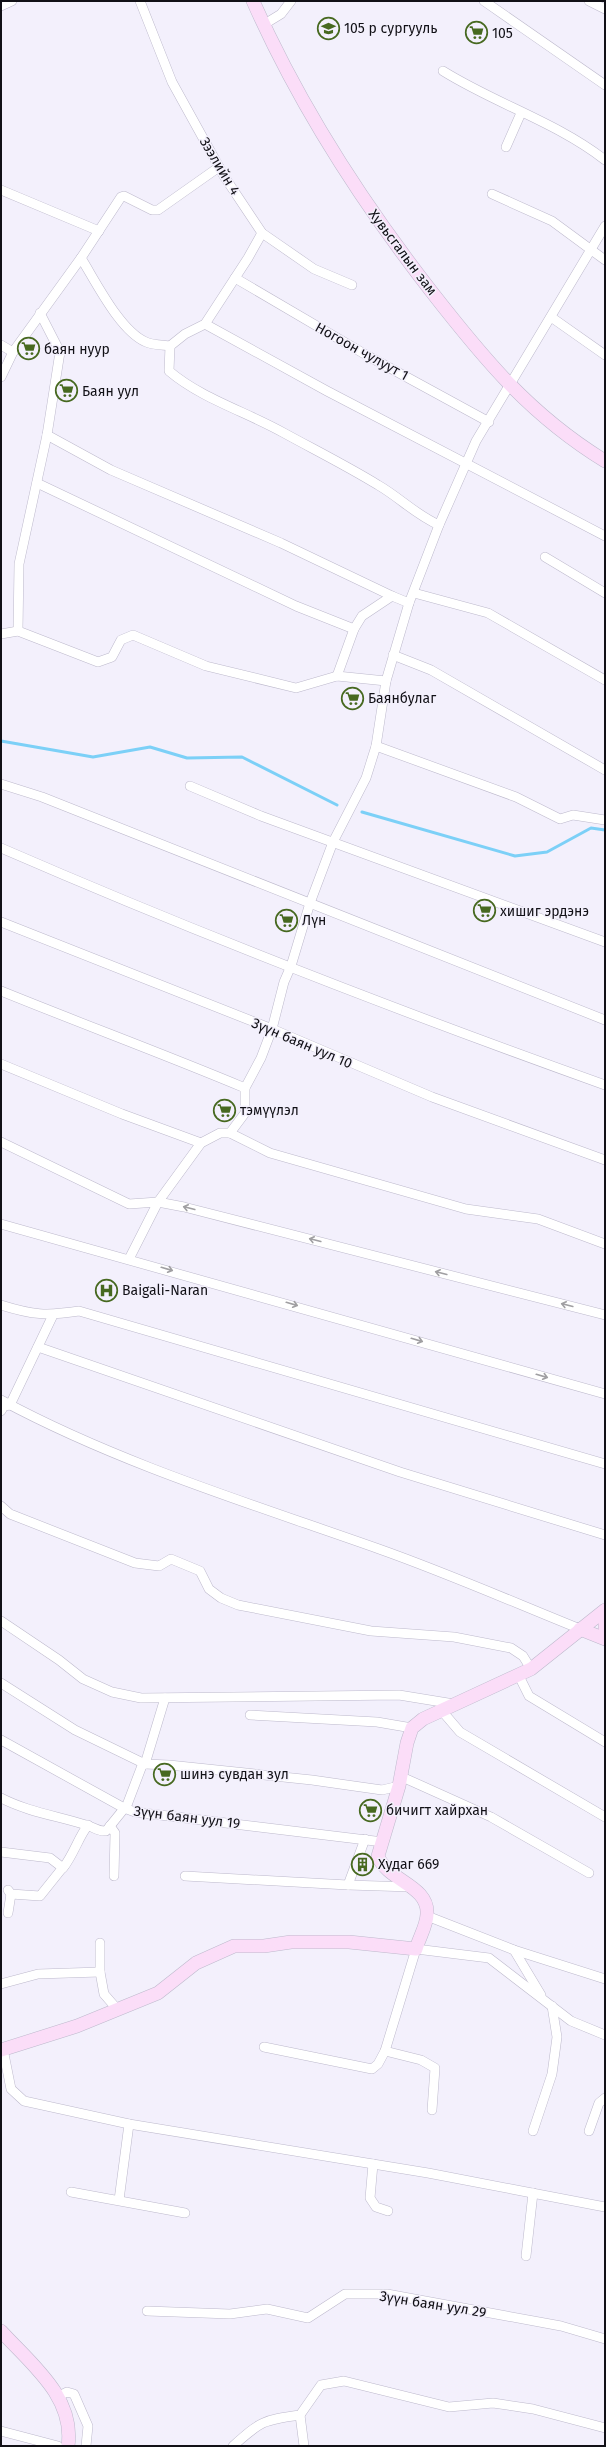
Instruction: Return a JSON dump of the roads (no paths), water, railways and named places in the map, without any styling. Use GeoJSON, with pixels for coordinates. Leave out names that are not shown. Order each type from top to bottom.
{"type":"FeatureCollection","features":[{"type":"Feature","properties":{"kind":"street"},"geometry":{"type":"LineString","coordinates":[[1,6],[12,1]]}},
{"type":"Feature","properties":{"kind":"street","name":"Зээлийн 4"},"geometry":{"type":"LineString","coordinates":[[140,1],[172,82],[219,167],[262,233],[314,269],[352,285]]}},
{"type":"Feature","properties":{"kind":"street","name":"Хувьсгалын зам"},"geometry":{"type":"LineString","coordinates":[[252,1],[263,25],[312,116],[356,189],[413,268],[479,352],[510,386],[546,420],[605,461]]}},
{"type":"Feature","properties":{"kind":"street"},"geometry":{"type":"LineString","coordinates":[[263,25],[281,14],[292,1]]}},
{"type":"Feature","properties":{"kind":"street"},"geometry":{"type":"LineString","coordinates":[[484,1],[605,85]]}},
{"type":"Feature","properties":{"kind":"street"},"geometry":{"type":"LineString","coordinates":[[590,1],[605,9]]}},
{"type":"Feature","properties":{"kind":"street"},"geometry":{"type":"LineString","coordinates":[[443,71],[469,87],[521,113],[532,116],[566,133],[605,160]]}},
{"type":"Feature","properties":{"kind":"street"},"geometry":{"type":"LineString","coordinates":[[506,146],[521,113]]}},
{"type":"Feature","properties":{"kind":"street"},"geometry":{"type":"LineString","coordinates":[[1,377],[13,352],[28,334],[40,313],[81,258],[121,197],[124,196],[152,210],[158,210],[219,167]]}},
{"type":"Feature","properties":{"kind":"street"},"geometry":{"type":"LineString","coordinates":[[1,190],[99,231]]}},
{"type":"Feature","properties":{"kind":"street"},"geometry":{"type":"LineString","coordinates":[[492,194],[552,221],[605,260]]}},
{"type":"Feature","properties":{"kind":"street"},"geometry":{"type":"LineString","coordinates":[[230,1133],[245,1113],[245,1088],[261,1058],[272,1029],[284,982],[291,966],[310,903],[333,842],[366,778],[376,746],[386,681],[393,655],[409,603],[439,525],[476,441],[490,422],[590,249],[605,226]]}},
{"type":"Feature","properties":{"kind":"street"},"geometry":{"type":"LineString","coordinates":[[81,258],[106,298],[133,334],[147,343],[170,346],[185,334],[205,324],[262,233]]}},
{"type":"Feature","properties":{"kind":"street","name":"Ногоон чулуут 1"},"geometry":{"type":"LineString","coordinates":[[235,278],[368,356],[490,422]]}},
{"type":"Feature","properties":{"kind":"street"},"geometry":{"type":"LineString","coordinates":[[18,632],[19,564],[47,435],[60,352],[40,313]]}},
{"type":"Feature","properties":{"kind":"street"},"geometry":{"type":"LineString","coordinates":[[551,317],[605,355]]}},
{"type":"Feature","properties":{"kind":"street"},"geometry":{"type":"LineString","coordinates":[[205,324],[327,391],[466,462],[605,536]]}},
{"type":"Feature","properties":{"kind":"street"},"geometry":{"type":"LineString","coordinates":[[1,345],[13,352]]}},
{"type":"Feature","properties":{"kind":"street"},"geometry":{"type":"LineString","coordinates":[[170,346],[169,371],[190,387],[262,420],[379,485],[420,515],[439,525]]}},
{"type":"Feature","properties":{"kind":"street"},"geometry":{"type":"LineString","coordinates":[[47,435],[111,470],[281,542],[409,603]]}},
{"type":"Feature","properties":{"kind":"street"},"geometry":{"type":"LineString","coordinates":[[37,483],[296,606],[354,629]]}},
{"type":"Feature","properties":{"kind":"street"},"geometry":{"type":"LineString","coordinates":[[545,557],[605,593]]}},
{"type":"Feature","properties":{"kind":"street"},"geometry":{"type":"LineString","coordinates":[[414,593],[488,614],[605,680]]}},
{"type":"Feature","properties":{"kind":"street"},"geometry":{"type":"LineString","coordinates":[[337,676],[354,629],[362,616],[392,596]]}},
{"type":"Feature","properties":{"kind":"street"},"geometry":{"type":"LineString","coordinates":[[1,634],[18,632],[98,662],[112,657],[121,640],[133,635],[206,666],[296,688],[337,676],[386,681]]}},
{"type":"Feature","properties":{"kind":"street"},"geometry":{"type":"LineString","coordinates":[[393,655],[431,670],[605,770]]}},
{"type":"Feature","properties":{"kind":"street"},"geometry":{"type":"LineString","coordinates":[[376,746],[516,798],[560,818],[573,815],[605,820]]}},
{"type":"Feature","properties":{"kind":"street"},"geometry":{"type":"LineString","coordinates":[[1,784],[42,797],[605,1020]]}},
{"type":"Feature","properties":{"kind":"street"},"geometry":{"type":"LineString","coordinates":[[190,786],[261,816],[605,942]]}},
{"type":"Feature","properties":{"kind":"street"},"geometry":{"type":"LineString","coordinates":[[1,848],[204,934],[291,966],[496,1046],[605,1085]]}},
{"type":"Feature","properties":{"kind":"street","name":"Зүүн баян уул 10"},"geometry":{"type":"LineString","coordinates":[[1,922],[272,1029],[432,1097],[605,1160]]}},
{"type":"Feature","properties":{"kind":"street"},"geometry":{"type":"LineString","coordinates":[[1,991],[74,1021],[157,1051],[245,1088]]}},
{"type":"Feature","properties":{"kind":"street"},"geometry":{"type":"LineString","coordinates":[[1,1064],[122,1114],[201,1142]]}},
{"type":"Feature","properties":{"kind":"street"},"geometry":{"type":"LineString","coordinates":[[129,1259],[158,1202],[201,1142],[220,1133],[230,1133],[270,1153],[466,1209],[538,1219],[605,1244]]}},
{"type":"Feature","properties":{"kind":"street"},"geometry":{"type":"LineString","coordinates":[[1,1142],[129,1204],[158,1202],[605,1315]]}},
{"type":"Feature","properties":{"kind":"street"},"geometry":{"type":"LineString","coordinates":[[1,1224],[70,1245],[129,1259],[605,1394]]}},
{"type":"Feature","properties":{"kind":"street"},"geometry":{"type":"LineString","coordinates":[[1,1305],[30,1314],[52,1315],[79,1311],[605,1464]]}},
{"type":"Feature","properties":{"kind":"street"},"geometry":{"type":"LineString","coordinates":[[10,1405],[52,1315]]}},
{"type":"Feature","properties":{"kind":"street"},"geometry":{"type":"LineString","coordinates":[[38,1347],[400,1472],[605,1535]]}},
{"type":"Feature","properties":{"kind":"street"},"geometry":{"type":"LineString","coordinates":[[1,1400],[99,1447],[268,1510],[382,1550],[605,1640]]}},
{"type":"Feature","properties":{"kind":"street"},"geometry":{"type":"LineString","coordinates":[[1,1411],[4,1406],[10,1405]]}},
{"type":"Feature","properties":{"kind":"street"},"geometry":{"type":"LineString","coordinates":[[1,1506],[10,1514],[135,1563],[159,1566],[171,1560],[189,1566],[200,1571],[209,1589],[221,1598],[238,1605],[371,1631],[454,1637],[511,1648],[523,1656],[531,1669]]}},
{"type":"Feature","properties":{"kind":"street"},"geometry":{"type":"LineString","coordinates":[[264,2048],[372,2069],[378,2064],[386,2051],[416,1949],[428,1916],[427,1904],[419,1893],[381,1865],[378,1856],[400,1781],[407,1743],[412,1728],[423,1719],[457,1705],[531,1669],[605,1610]]}},
{"type":"Feature","properties":{"kind":"street"},"geometry":{"type":"LineString","coordinates":[[605,1620],[605,1630]]}},
{"type":"Feature","properties":{"kind":"street"},"geometry":{"type":"LineString","coordinates":[[1,1621],[59,1660],[82,1678],[112,1692],[141,1698],[399,1695],[457,1705]]}},
{"type":"Feature","properties":{"kind":"street"},"geometry":{"type":"LineString","coordinates":[[518,1674],[529,1696],[605,1742]]}},
{"type":"Feature","properties":{"kind":"street"},"geometry":{"type":"LineString","coordinates":[[1,1683],[75,1730],[144,1764],[312,1780],[382,1790],[400,1781],[491,1816],[589,1873]]}},
{"type":"Feature","properties":{"kind":"street"},"geometry":{"type":"LineString","coordinates":[[1,1798],[50,1816],[88,1825],[100,1831],[106,1831],[124,1808],[144,1764],[165,1698]]}},
{"type":"Feature","properties":{"kind":"street"},"geometry":{"type":"LineString","coordinates":[[442,1711],[460,1732],[605,1817]]}},
{"type":"Feature","properties":{"kind":"street"},"geometry":{"type":"LineString","coordinates":[[250,1715],[377,1722],[412,1728]]}},
{"type":"Feature","properties":{"kind":"street","name":"Зүүн баян уул 19"},"geometry":{"type":"LineString","coordinates":[[1,1740],[124,1808],[135,1812],[383,1842]]}},
{"type":"Feature","properties":{"kind":"street"},"geometry":{"type":"LineString","coordinates":[[8,1913],[10,1892],[40,1896],[64,1866],[88,1825]]}},
{"type":"Feature","properties":{"kind":"street"},"geometry":{"type":"LineString","coordinates":[[110,1826],[116,1834],[114,1876]]}},
{"type":"Feature","properties":{"kind":"street"},"geometry":{"type":"LineString","coordinates":[[348,1885],[365,1839]]}},
{"type":"Feature","properties":{"kind":"street"},"geometry":{"type":"LineString","coordinates":[[1,1852],[50,1858],[63,1868],[64,1866]]}},
{"type":"Feature","properties":{"kind":"street"},"geometry":{"type":"LineString","coordinates":[[185,1876],[411,1887]]}},
{"type":"Feature","properties":{"kind":"street"},"geometry":{"type":"LineString","coordinates":[[428,1916],[514,1950],[605,1979]]}},
{"type":"Feature","properties":{"kind":"street"},"geometry":{"type":"LineString","coordinates":[[605,2035],[571,2021],[489,1958],[349,1942],[291,1942],[264,1946],[234,1946],[196,1963],[158,1993],[77,2026],[2,2049],[11,2089],[24,2101],[129,2124],[373,2164],[605,2207]]}},
{"type":"Feature","properties":{"kind":"street"},"geometry":{"type":"LineString","coordinates":[[100,1943],[100,1972],[104,1994],[117,2009]]}},
{"type":"Feature","properties":{"kind":"street"},"geometry":{"type":"LineString","coordinates":[[514,1950],[545,2001]]}},
{"type":"Feature","properties":{"kind":"street"},"geometry":{"type":"LineString","coordinates":[[1,1984],[38,1974],[100,1972]]}},
{"type":"Feature","properties":{"kind":"street"},"geometry":{"type":"LineString","coordinates":[[533,2131],[552,2074],[557,2037],[552,2006]]}},
{"type":"Feature","properties":{"kind":"street"},"geometry":{"type":"LineString","coordinates":[[386,2051],[421,2060],[435,2068],[432,2110]]}},
{"type":"Feature","properties":{"kind":"street"},"geometry":{"type":"LineString","coordinates":[[589,2131],[599,2103],[605,2098]]}},
{"type":"Feature","properties":{"kind":"street"},"geometry":{"type":"LineString","coordinates":[[119,2200],[129,2124]]}},
{"type":"Feature","properties":{"kind":"street"},"geometry":{"type":"LineString","coordinates":[[373,2164],[370,2198],[376,2208],[388,2211]]}},
{"type":"Feature","properties":{"kind":"street"},"geometry":{"type":"LineString","coordinates":[[71,2192],[185,2213]]}},
{"type":"Feature","properties":{"kind":"street"},"geometry":{"type":"LineString","coordinates":[[526,2256],[533,2193]]}},
{"type":"Feature","properties":{"kind":"street","name":"Зүүн баян уул 29"},"geometry":{"type":"LineString","coordinates":[[147,2310],[230,2314],[267,2309],[308,2318],[345,2294],[387,2294],[561,2326],[605,2339]]}},
{"type":"Feature","properties":{"kind":"street"},"geometry":{"type":"LineString","coordinates":[[1,2331],[60,2396],[69,2423],[68,2446]]}},
{"type":"Feature","properties":{"kind":"street"},"geometry":{"type":"LineString","coordinates":[[304,2446],[300,2416],[321,2385],[344,2381],[449,2407],[493,2403],[533,2409],[605,2428]]}},
{"type":"Feature","properties":{"kind":"street"},"geometry":{"type":"LineString","coordinates":[[60,2396],[67,2392],[74,2394],[88,2426],[86,2446]]}},
{"type":"Feature","properties":{"kind":"street"},"geometry":{"type":"LineString","coordinates":[[233,2446],[258,2424],[275,2418],[300,2416]]}},
{"type":"Feature","properties":{"kind":"street"},"geometry":{"type":"LineString","coordinates":[[1,2431],[58,2446]]}},
{"type":"Feature","properties":{"kind":"waterway"},"geometry":{"type":"LineString","coordinates":[[1,741],[93,757],[150,747],[187,758],[242,757],[337,805]]}},
{"type":"Feature","properties":{"kind":"waterway"},"geometry":{"type":"LineString","coordinates":[[362,812],[515,856],[547,852],[591,828],[605,830]]}},
{"type":"Feature","properties":{"kind":"place","name":"105 р сургууль"},"geometry":{"type":"Point","coordinates":[329,28]}},
{"type":"Feature","properties":{"kind":"place","name":"105"},"geometry":{"type":"Point","coordinates":[477,33]}},
{"type":"Feature","properties":{"kind":"place","name":"баян нуур"},"geometry":{"type":"Point","coordinates":[29,349]}},
{"type":"Feature","properties":{"kind":"place","name":"Баян уул"},"geometry":{"type":"Point","coordinates":[66,391]}},
{"type":"Feature","properties":{"kind":"place","name":"Баянбулаг"},"geometry":{"type":"Point","coordinates":[352,698]}},
{"type":"Feature","properties":{"kind":"place","name":"хишиг эрдэнэ"},"geometry":{"type":"Point","coordinates":[484,911]}},
{"type":"Feature","properties":{"kind":"place","name":"Лүн"},"geometry":{"type":"Point","coordinates":[286,920]}},
{"type":"Feature","properties":{"kind":"place","name":"тэмүүлэл"},"geometry":{"type":"Point","coordinates":[225,1110]}},
{"type":"Feature","properties":{"kind":"place","name":"Baigali-Naran"},"geometry":{"type":"Point","coordinates":[106,1290]}},
{"type":"Feature","properties":{"kind":"place","name":"шинэ сувдан зул"},"geometry":{"type":"Point","coordinates":[164,1774]}},
{"type":"Feature","properties":{"kind":"place","name":"бичигт хайрхан"},"geometry":{"type":"Point","coordinates":[371,1810]}},
{"type":"Feature","properties":{"kind":"place","name":"Худаг 669"},"geometry":{"type":"Point","coordinates":[363,1864]}}]}
